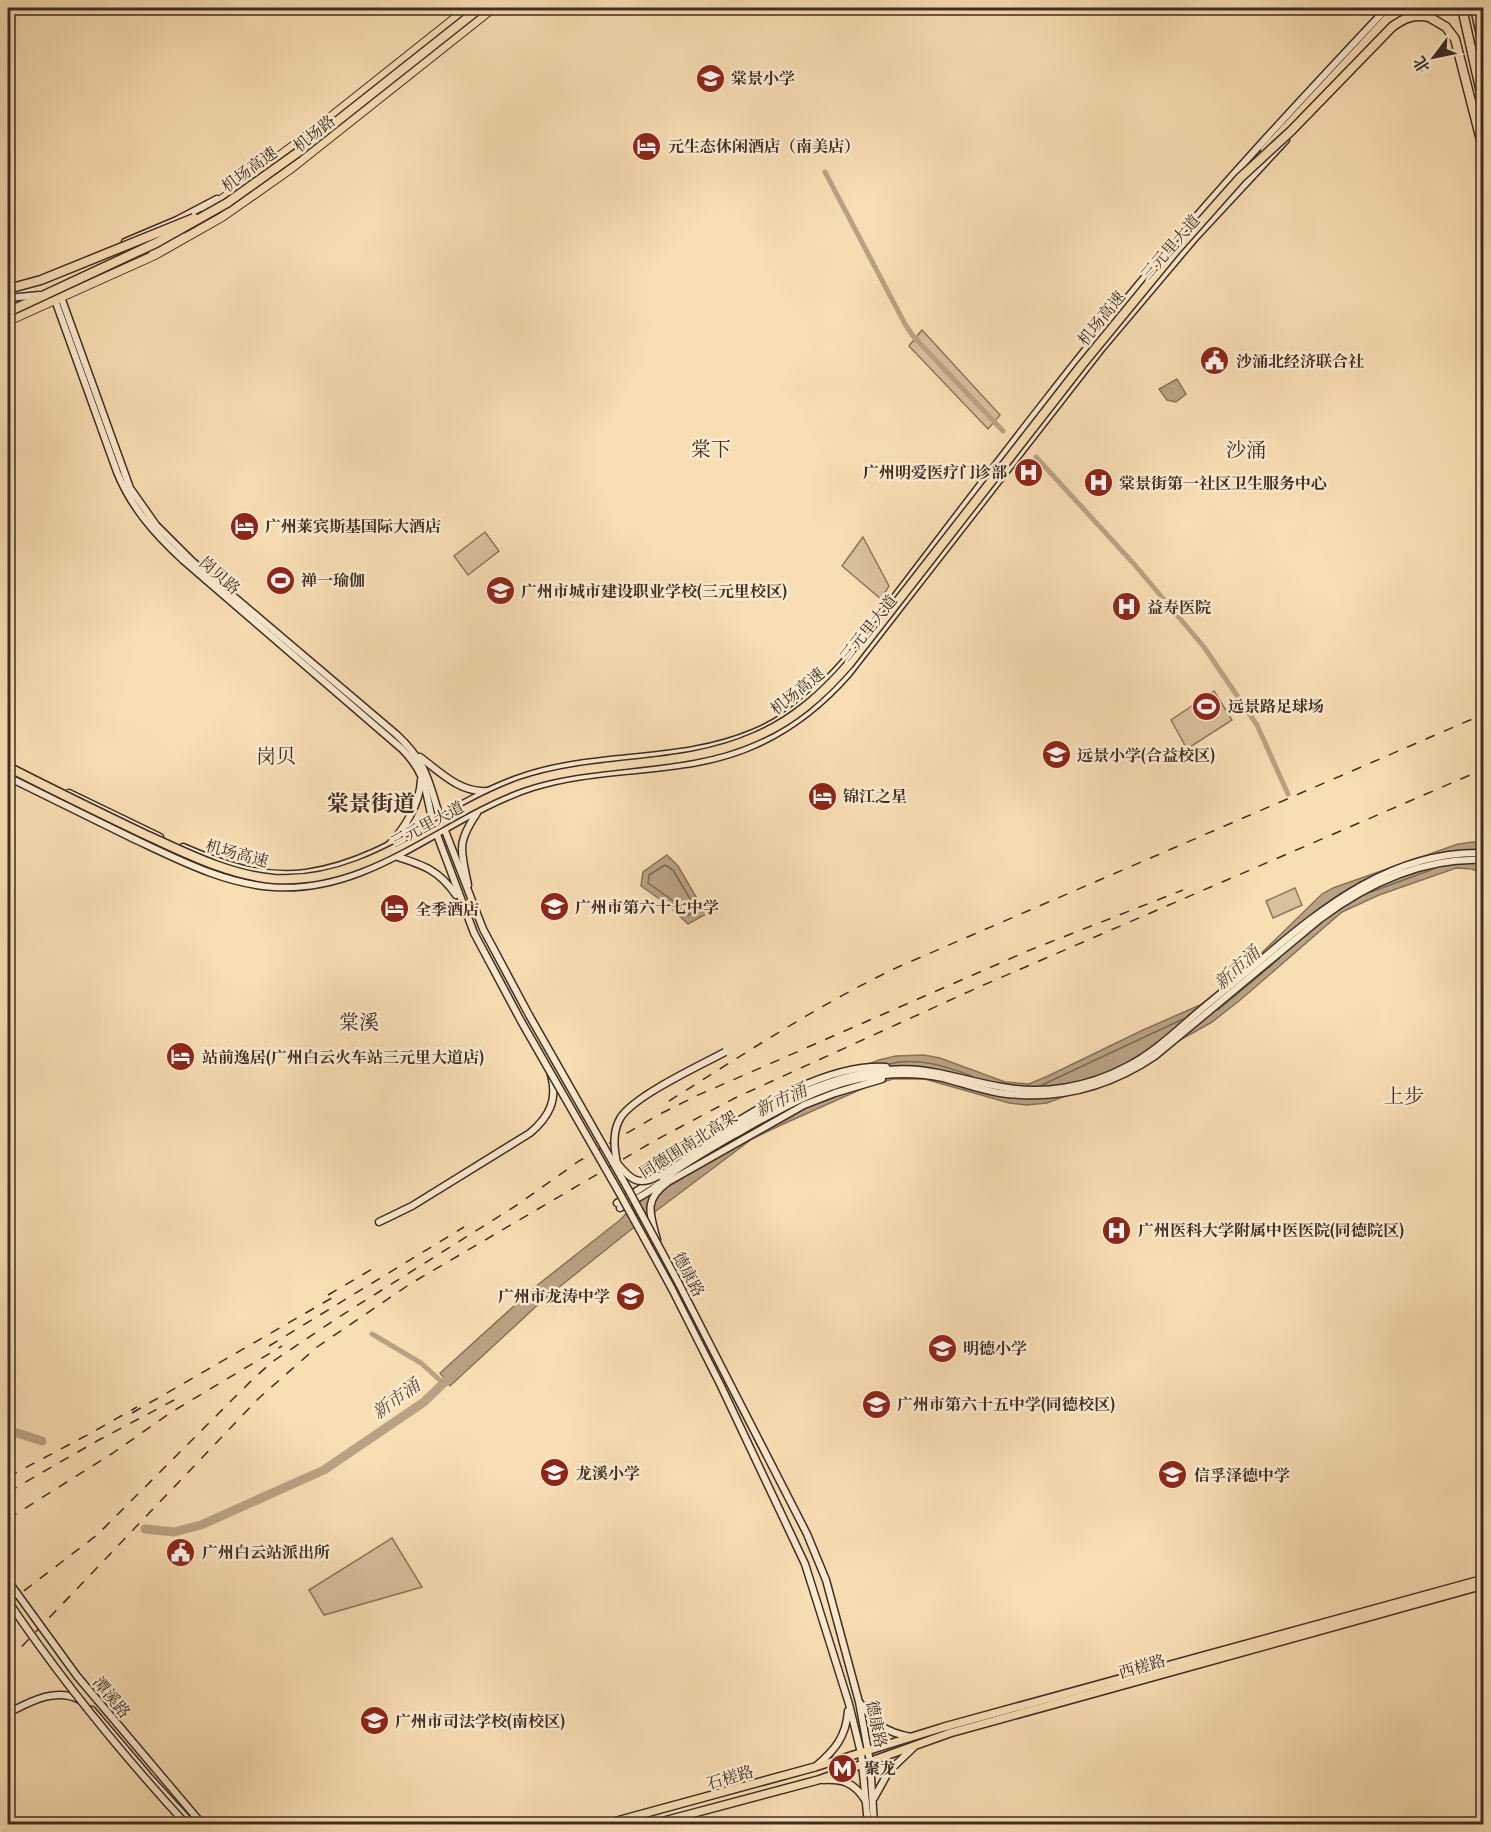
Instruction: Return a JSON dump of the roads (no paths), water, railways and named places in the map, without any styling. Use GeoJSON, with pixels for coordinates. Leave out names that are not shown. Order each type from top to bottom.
{"type":"FeatureCollection","features":[{"type":"Feature","properties":{"kind":"highway","name":"机场路"},"geometry":{"type":"LineString","coordinates":[[8,305],[185,224],[238,188],[317,128],[468,8]]}},
{"type":"Feature","properties":{"kind":"highway","name":"机场高速"},"geometry":{"type":"LineString","coordinates":[[8,312],[137,252],[227,203],[297,153],[480,8]]}},
{"type":"Feature","properties":{"kind":"highway","name":"机场路"},"geometry":{"type":"LineString","coordinates":[[8,321],[155,255],[250,198],[289,170],[493,8]]}},
{"type":"Feature","properties":{"kind":"highway"},"geometry":{"type":"LineString","coordinates":[[1360,47],[1388,8]]}},
{"type":"Feature","properties":{"kind":"highway"},"geometry":{"type":"LineString","coordinates":[[1360,47],[1397,8]]}},
{"type":"Feature","properties":{"kind":"highway"},"geometry":{"type":"LineString","coordinates":[[1462,8],[1484,106]]}},
{"type":"Feature","properties":{"kind":"highway"},"geometry":{"type":"LineString","coordinates":[[1475,8],[1484,49]]}},
{"type":"Feature","properties":{"kind":"highway"},"geometry":{"type":"LineString","coordinates":[[1482,8],[1484,19]]}},
{"type":"Feature","properties":{"kind":"highway"},"geometry":{"type":"LineString","coordinates":[[1247,171],[1292,131],[1392,27],[1405,19],[1417,16],[1438,21],[1454,36],[1460,52],[1484,152]]}},
{"type":"Feature","properties":{"kind":"highway","name":"机场高速"},"geometry":{"type":"LineString","coordinates":[[8,765],[180,851],[214,865],[254,876],[294,879],[338,872],[369,861],[483,801],[538,779],[577,770],[698,755],[733,746],[769,731],[812,702],[849,664],[1093,351],[1184,241],[1360,47]]}},
{"type":"Feature","properties":{"kind":"highway"},"geometry":{"type":"LineString","coordinates":[[8,288],[40,280],[227,203]]}},
{"type":"Feature","properties":{"kind":"main road","name":"三元里大道"},"geometry":{"type":"LineString","coordinates":[[8,765],[180,846],[222,863],[255,872],[306,873],[338,866],[382,850],[490,790],[517,779],[544,771],[602,760],[693,749],[734,740],[759,730],[791,712],[815,692],[845,660],[1150,271],[1286,116],[1388,8]]}},
{"type":"Feature","properties":{"kind":"main road","name":"三元里大道"},"geometry":{"type":"LineString","coordinates":[[8,777],[203,870],[243,883],[274,887],[315,886],[347,879],[516,793],[549,782],[711,758],[741,750],[772,737],[811,711],[839,684],[918,587],[1088,366],[1167,271],[1403,8]]}},
{"type":"Feature","properties":{"kind":"main road"},"geometry":{"type":"LineString","coordinates":[[8,297],[55,291],[207,225]]}},
{"type":"Feature","properties":{"kind":"main road"},"geometry":{"type":"LineString","coordinates":[[8,297],[56,282]]}},
{"type":"Feature","properties":{"kind":"main road"},"geometry":{"type":"LineString","coordinates":[[8,288],[56,282]]}},
{"type":"Feature","properties":{"kind":"main road","name":"岗贝路"},"geometry":{"type":"LineString","coordinates":[[58,298],[125,478],[147,514],[192,561],[413,750],[427,773],[440,817]]}},
{"type":"Feature","properties":{"kind":"main road","name":"岗贝路"},"geometry":{"type":"LineString","coordinates":[[58,298],[120,479],[144,519],[189,565],[415,762],[421,773],[432,821]]}},
{"type":"Feature","properties":{"kind":"main road"},"geometry":{"type":"LineString","coordinates":[[908,579],[910,585],[918,587]]}},
{"type":"Feature","properties":{"kind":"main road"},"geometry":{"type":"LineString","coordinates":[[413,750],[458,784],[478,791],[490,790]]}},
{"type":"Feature","properties":{"kind":"main road"},"geometry":{"type":"LineString","coordinates":[[384,862],[386,857],[382,850],[404,826],[414,808],[421,787],[421,773]]}},
{"type":"Feature","properties":{"kind":"main road"},"geometry":{"type":"LineString","coordinates":[[58,801],[64,790]]}},
{"type":"Feature","properties":{"kind":"main road"},"geometry":{"type":"LineString","coordinates":[[472,902],[462,837],[477,812]]}},
{"type":"Feature","properties":{"kind":"main road","name":"德康路"},"geometry":{"type":"LineString","coordinates":[[440,817],[489,942],[658,1243],[817,1557],[832,1600],[859,1702],[867,1763]]}},
{"type":"Feature","properties":{"kind":"main road","name":"德康路"},"geometry":{"type":"LineString","coordinates":[[432,821],[480,946],[672,1289],[794,1538],[865,1752]]}},
{"type":"Feature","properties":{"kind":"main road","name":"同德围南北高架"},"geometry":{"type":"LineString","coordinates":[[618,1206],[703,1150],[780,1105],[818,1087],[858,1075],[913,1068],[1000,1087],[1027,1090],[1074,1086],[1103,1078],[1127,1067],[1155,1048],[1305,922],[1348,892],[1407,865],[1442,856],[1484,853]]}},
{"type":"Feature","properties":{"kind":"main road"},"geometry":{"type":"LineString","coordinates":[[395,856],[434,870],[451,887],[463,906]]}},
{"type":"Feature","properties":{"kind":"main road","name":"同德围南北高架"},"geometry":{"type":"LineString","coordinates":[[703,1150],[819,1092],[855,1080],[898,1074],[942,1078],[980,1089],[1014,1095],[1060,1094],[1105,1083],[1155,1056],[1320,919],[1347,900],[1377,884],[1418,868],[1454,861],[1484,860]]}},
{"type":"Feature","properties":{"kind":"main road"},"geometry":{"type":"LineString","coordinates":[[617,1163],[615,1133],[622,1116],[629,1107],[648,1094],[725,1052]]}},
{"type":"Feature","properties":{"kind":"main road"},"geometry":{"type":"LineString","coordinates":[[379,1222],[412,1206],[542,1124],[553,1103],[553,1083],[547,1066]]}},
{"type":"Feature","properties":{"kind":"main road"},"geometry":{"type":"LineString","coordinates":[[603,1145],[630,1177],[637,1181],[651,1180],[728,1127],[804,1087],[842,1073],[865,1068],[913,1068]]}},
{"type":"Feature","properties":{"kind":"main road"},"geometry":{"type":"LineString","coordinates":[[658,1243],[650,1202],[655,1193],[668,1182],[804,1105],[898,1074]]}},
{"type":"Feature","properties":{"kind":"main road","name":"西槎路"},"geometry":{"type":"LineString","coordinates":[[865,1752],[1184,1660],[1484,1579]]}},
{"type":"Feature","properties":{"kind":"main road","name":"潭溪路"},"geometry":{"type":"LineString","coordinates":[[8,1581],[77,1676],[202,1824]]}},
{"type":"Feature","properties":{"kind":"main road","name":"西槎路"},"geometry":{"type":"LineString","coordinates":[[867,1763],[961,1730],[1484,1585]]}},
{"type":"Feature","properties":{"kind":"main road","name":"潭溪路"},"geometry":{"type":"LineString","coordinates":[[8,1601],[76,1695],[129,1760],[186,1824]]}},
{"type":"Feature","properties":{"kind":"main road"},"geometry":{"type":"LineString","coordinates":[[8,1713],[41,1697],[52,1695],[76,1697],[83,1701],[192,1824]]}},
{"type":"Feature","properties":{"kind":"main road"},"geometry":{"type":"LineString","coordinates":[[859,1702],[881,1727],[899,1735],[912,1737]]}},
{"type":"Feature","properties":{"kind":"main road"},"geometry":{"type":"LineString","coordinates":[[815,1767],[836,1749],[843,1737],[847,1726],[849,1704]]}},
{"type":"Feature","properties":{"kind":"main road"},"geometry":{"type":"LineString","coordinates":[[868,1824],[870,1802],[889,1771],[914,1747]]}},
{"type":"Feature","properties":{"kind":"main road","name":"石槎路"},"geometry":{"type":"LineString","coordinates":[[606,1824],[865,1752]]}},
{"type":"Feature","properties":{"kind":"main road"},"geometry":{"type":"LineString","coordinates":[[867,1763],[874,1824]]}},
{"type":"Feature","properties":{"kind":"main road","name":"石槎路"},"geometry":{"type":"LineString","coordinates":[[653,1824],[818,1780],[867,1763]]}},
{"type":"Feature","properties":{"kind":"main road"},"geometry":{"type":"LineString","coordinates":[[818,1780],[845,1781],[870,1802]]}},
{"type":"Feature","properties":{"kind":"water"},"geometry":{"type":"Polygon","coordinates":[[[1177,379],[1186,394],[1176,402],[1167,400],[1159,389],[1177,379]]]}},
{"type":"Feature","properties":{"kind":"water"},"geometry":{"type":"Polygon","coordinates":[[[1483,843],[1483,874],[1472,869],[1456,868],[1379,895],[1342,912],[1212,1022],[1090,1087],[1047,1103],[1026,1105],[1009,1103],[925,1079],[893,1079],[866,1087],[752,1139],[628,1232],[543,1300],[450,1386],[440,1373],[535,1287],[620,1220],[642,1197],[724,1140],[843,1074],[896,1056],[924,1055],[940,1058],[1005,1082],[1029,1084],[1200,1005],[1234,980],[1322,894],[1333,888],[1458,844],[1483,843]]]}},
{"type":"Feature","properties":{"kind":"water"},"geometry":{"type":"Polygon","coordinates":[[[667,855],[678,866],[706,914],[688,924],[668,905],[641,886],[643,872],[667,855]]]}},
{"type":"Feature","properties":{"kind":"waterway"},"geometry":{"type":"LineString","coordinates":[[825,172],[913,336],[1003,431]]}},
{"type":"Feature","properties":{"kind":"waterway"},"geometry":{"type":"LineString","coordinates":[[1036,457],[1134,564],[1204,647],[1257,725],[1288,794]]}},
{"type":"Feature","properties":{"kind":"waterway"},"geometry":{"type":"LineString","coordinates":[[372,1334],[421,1363],[443,1383]]}},
{"type":"Feature","properties":{"kind":"waterway","name":"新市涌"},"geometry":{"type":"LineString","coordinates":[[145,1529],[174,1532],[201,1525],[324,1470],[424,1402],[454,1373]]}},
{"type":"Feature","properties":{"kind":"waterway","name":"新市涌"},"geometry":{"type":"LineString","coordinates":[[8,1430],[42,1441]]}},
{"type":"Feature","properties":{"kind":"railway"},"geometry":{"type":"LineString","coordinates":[[669,1101],[810,1014],[898,967],[1484,714]]}},
{"type":"Feature","properties":{"kind":"railway"},"geometry":{"type":"LineString","coordinates":[[8,1661],[259,1398],[317,1347],[410,1284],[654,1141],[735,1098],[979,987],[1484,769]]}},
{"type":"Feature","properties":{"kind":"railway"},"geometry":{"type":"LineString","coordinates":[[8,1603],[97,1535],[272,1362],[517,1205],[579,1161],[658,1115],[696,1096],[1030,950],[1183,890]]}},
{"type":"Feature","properties":{"kind":"railway"},"geometry":{"type":"LineString","coordinates":[[269,1346],[464,1227]]}},
{"type":"Feature","properties":{"kind":"railway"},"geometry":{"type":"LineString","coordinates":[[328,1295],[374,1268]]}},
{"type":"Feature","properties":{"kind":"railway"},"geometry":{"type":"LineString","coordinates":[[132,1413],[337,1295]]}},
{"type":"Feature","properties":{"kind":"railway"},"geometry":{"type":"LineString","coordinates":[[8,1519],[113,1453],[170,1413],[282,1346]]}},
{"type":"Feature","properties":{"kind":"railway"},"geometry":{"type":"LineString","coordinates":[[8,1492],[178,1398]]}},
{"type":"Feature","properties":{"kind":"railway"},"geometry":{"type":"LineString","coordinates":[[8,1477],[137,1407]]}},
{"type":"Feature","properties":{"kind":"place","name":"棠景小学"},"geometry":{"type":"Point","coordinates":[710,78]}},
{"type":"Feature","properties":{"kind":"place","name":"元生态休闲酒店（南美店）"},"geometry":{"type":"Point","coordinates":[647,146]}},
{"type":"Feature","properties":{"kind":"place","name":"沙涌北经济联合社"},"geometry":{"type":"Point","coordinates":[1215,361]}},
{"type":"Feature","properties":{"kind":"place","name":"广州明爱医疗门诊部"},"geometry":{"type":"Point","coordinates":[1028,472]}},
{"type":"Feature","properties":{"kind":"place","name":"棠景街第一社区卫生服务中心"},"geometry":{"type":"Point","coordinates":[1098,483]}},
{"type":"Feature","properties":{"kind":"place","name":"广州莱宾斯基国际大酒店"},"geometry":{"type":"Point","coordinates":[244,526]}},
{"type":"Feature","properties":{"kind":"place","name":"禅一瑜伽"},"geometry":{"type":"Point","coordinates":[280,580]}},
{"type":"Feature","properties":{"kind":"place","name":"广州市城市建设职业学校(三元里校区)"},"geometry":{"type":"Point","coordinates":[500,591]}},
{"type":"Feature","properties":{"kind":"place","name":"益寿医院"},"geometry":{"type":"Point","coordinates":[1126,607]}},
{"type":"Feature","properties":{"kind":"place","name":"远景路足球场"},"geometry":{"type":"Point","coordinates":[1207,706]}},
{"type":"Feature","properties":{"kind":"place","name":"远景小学(合益校区)"},"geometry":{"type":"Point","coordinates":[1056,755]}},
{"type":"Feature","properties":{"kind":"place","name":"锦江之星"},"geometry":{"type":"Point","coordinates":[822,796]}},
{"type":"Feature","properties":{"kind":"place","name":"广州市第六十七中学"},"geometry":{"type":"Point","coordinates":[554,907]}},
{"type":"Feature","properties":{"kind":"place","name":"全季酒店"},"geometry":{"type":"Point","coordinates":[394,909]}},
{"type":"Feature","properties":{"kind":"place","name":"站前逸居(广州白云火车站三元里大道店)"},"geometry":{"type":"Point","coordinates":[181,1057]}},
{"type":"Feature","properties":{"kind":"place","name":"广州医科大学附属中医医院(同德院区)"},"geometry":{"type":"Point","coordinates":[1117,1230]}},
{"type":"Feature","properties":{"kind":"place","name":"广州市龙涛中学"},"geometry":{"type":"Point","coordinates":[631,1296]}},
{"type":"Feature","properties":{"kind":"place","name":"明德小学"},"geometry":{"type":"Point","coordinates":[942,1348]}},
{"type":"Feature","properties":{"kind":"place","name":"广州市第六十五中学(同德校区)"},"geometry":{"type":"Point","coordinates":[876,1404]}},
{"type":"Feature","properties":{"kind":"place","name":"龙溪小学"},"geometry":{"type":"Point","coordinates":[555,1473]}},
{"type":"Feature","properties":{"kind":"place","name":"信孚泽德中学"},"geometry":{"type":"Point","coordinates":[1173,1475]}},
{"type":"Feature","properties":{"kind":"place","name":"广州白云站派出所"},"geometry":{"type":"Point","coordinates":[181,1552]}},
{"type":"Feature","properties":{"kind":"place","name":"广州市司法学校(南校区)"},"geometry":{"type":"Point","coordinates":[374,1721]}},
{"type":"Feature","properties":{"kind":"place","name":"聚龙"},"geometry":{"type":"Point","coordinates":[843,1768]}},
{"type":"Feature","properties":{"kind":"district","name":"棠下"},"geometry":{"type":"Point","coordinates":[711,449]}},
{"type":"Feature","properties":{"kind":"district","name":"沙涌"},"geometry":{"type":"Point","coordinates":[1246,450]}},
{"type":"Feature","properties":{"kind":"district","name":"岗贝"},"geometry":{"type":"Point","coordinates":[276,756]}},
{"type":"Feature","properties":{"kind":"district","name":"棠景街道"},"geometry":{"type":"Point","coordinates":[371,803]}},
{"type":"Feature","properties":{"kind":"district","name":"棠溪"},"geometry":{"type":"Point","coordinates":[359,1022]}},
{"type":"Feature","properties":{"kind":"district","name":"上步"},"geometry":{"type":"Point","coordinates":[1404,1096]}}]}
